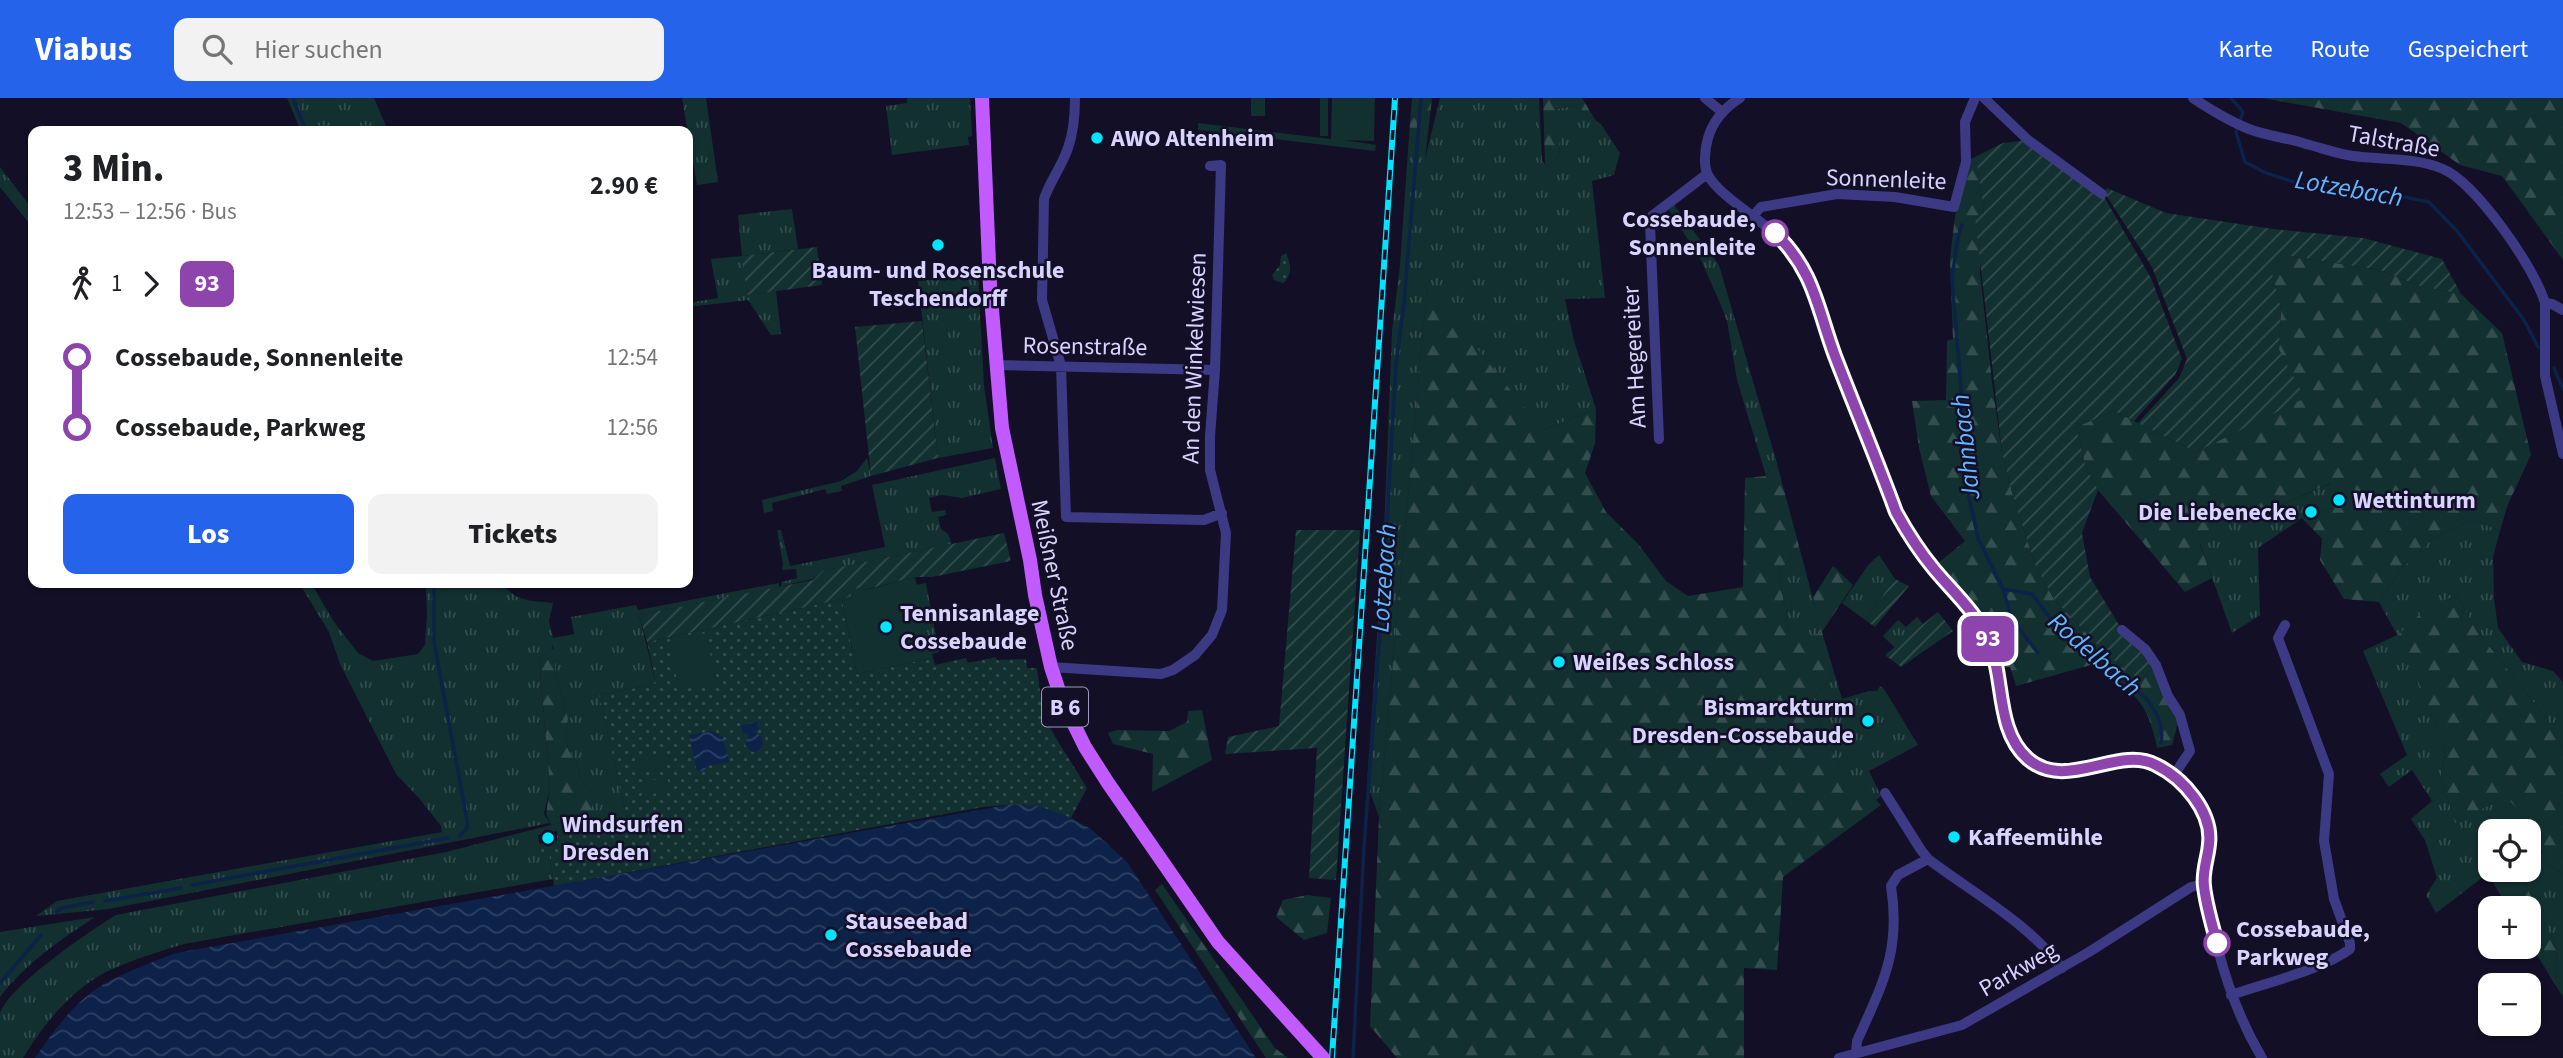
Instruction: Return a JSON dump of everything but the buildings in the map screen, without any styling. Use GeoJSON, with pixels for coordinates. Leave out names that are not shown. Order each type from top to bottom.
{"type":"FeatureCollection","features":[{"type":"Feature","properties":{"kind":"main road","name":"Meißner Straße"},"geometry":{"type":"LineString","coordinates":[[982,98],[989,269],[996,365],[1007,458],[1051,667],[1073,725],[1108,783],[1218,942],[1322,1058]]}},
{"type":"Feature","properties":{"kind":"street"},"geometry":{"type":"LineString","coordinates":[[1075,98],[1074,124],[1067,151],[1044,200],[1042,300],[1060,366],[1066,517],[1204,520],[1222,513]]}},
{"type":"Feature","properties":{"kind":"street"},"geometry":{"type":"LineString","coordinates":[[1705,98],[1722,112]]}},
{"type":"Feature","properties":{"kind":"street"},"geometry":{"type":"LineString","coordinates":[[1740,98],[1722,112],[1711,129],[1706,145],[1707,174],[1724,192],[1787,245],[1813,287],[1834,354],[1896,512],[1919,550],[1987,636],[1996,665],[2002,707],[2017,746],[2028,759],[2042,768],[2054,771],[2138,760],[2155,764],[2174,775],[2192,793],[2209,831],[2204,884],[2231,995],[2262,1058]]}},
{"type":"Feature","properties":{"kind":"street","name":"Sonnenleite"},"geometry":{"type":"LineString","coordinates":[[1754,216],[1761,207],[1837,194],[1895,197],[1954,207],[1966,162],[1965,122],[1975,98]]}},
{"type":"Feature","properties":{"kind":"street"},"geometry":{"type":"LineString","coordinates":[[1984,98],[2028,141],[2102,194]]}},
{"type":"Feature","properties":{"kind":"street","name":"Talstraße"},"geometry":{"type":"LineString","coordinates":[[2193,98],[2250,129],[2351,156],[2417,162],[2444,169],[2465,184],[2492,214],[2537,282],[2544,303],[2546,376],[2563,454]]}},
{"type":"Feature","properties":{"kind":"street","name":"An den Winkelwiesen"},"geometry":{"type":"LineString","coordinates":[[1051,667],[1161,674],[1173,670],[1195,655],[1212,635],[1222,610],[1226,533],[1210,470],[1221,165],[1210,166]]}},
{"type":"Feature","properties":{"kind":"street","name":"Am Hegereiter"},"geometry":{"type":"LineString","coordinates":[[1659,439],[1650,224],[1652,216],[1707,174]]}},
{"type":"Feature","properties":{"kind":"street"},"geometry":{"type":"LineString","coordinates":[[2544,303],[2553,304],[2563,310]]}},
{"type":"Feature","properties":{"kind":"street","name":"Rosenstraße"},"geometry":{"type":"LineString","coordinates":[[996,365],[1215,370]]}},
{"type":"Feature","properties":{"kind":"street"},"geometry":{"type":"LineString","coordinates":[[2231,995],[2304,971],[2350,949],[2334,899],[2324,841],[2329,774],[2278,638],[2285,625]]}},
{"type":"Feature","properties":{"kind":"street"},"geometry":{"type":"LineString","coordinates":[[2122,630],[2145,649],[2156,665],[2168,696],[2180,715],[2190,751],[2174,775]]}},
{"type":"Feature","properties":{"kind":"street"},"geometry":{"type":"LineString","coordinates":[[1885,793],[1928,859],[2011,918],[2052,954],[2062,968]]}},
{"type":"Feature","properties":{"kind":"street"},"geometry":{"type":"LineString","coordinates":[[1856,1053],[1857,1041],[1889,969],[1895,932],[1891,886],[1898,875],[1928,859]]}},
{"type":"Feature","properties":{"kind":"street","name":"Parkweg"},"geometry":{"type":"LineString","coordinates":[[1839,1058],[1962,1026],[2062,968],[2191,887],[2204,884]]}},
{"type":"Feature","properties":{"kind":"green space"},"geometry":{"type":"Polygon","coordinates":[[[287,98],[374,98],[386,126],[299,126],[287,98]]]}},
{"type":"Feature","properties":{"kind":"green space"},"geometry":{"type":"Polygon","coordinates":[[[682,98],[706,98],[718,182],[697,185],[693,162],[693,126],[687,126],[682,98]]]}},
{"type":"Feature","properties":{"kind":"green space"},"geometry":{"type":"Polygon","coordinates":[[[907,98],[970,98],[972,136],[968,137],[969,145],[892,155],[886,106],[907,103],[907,98]]]}},
{"type":"Feature","properties":{"kind":"green space"},"geometry":{"type":"Polygon","coordinates":[[[1251,98],[1265,98],[1265,116],[1251,116],[1251,98]]]}},
{"type":"Feature","properties":{"kind":"green space"},"geometry":{"type":"Polygon","coordinates":[[[1320,98],[1328,98],[1328,136],[1320,136],[1320,98]]]}},
{"type":"Feature","properties":{"kind":"green space"},"geometry":{"type":"Polygon","coordinates":[[[1332,98],[1375,98],[1374,141],[1344,140],[1376,145],[1375,151],[1198,130],[1198,123],[1331,139],[1332,98]]]}},
{"type":"Feature","properties":{"kind":"green space"},"geometry":{"type":"Polygon","coordinates":[[[1412,98],[1432,98],[1425,160],[1409,136],[1412,98]]]}},
{"type":"Feature","properties":{"kind":"green space"},"geometry":{"type":"Polygon","coordinates":[[[1440,98],[1539,98],[1542,161],[1548,167],[1560,155],[1555,109],[1574,106],[1601,124],[1620,153],[1614,175],[1592,181],[1605,298],[1565,299],[1574,341],[1596,409],[1543,430],[1427,288],[1379,817],[1367,783],[1384,532],[1392,331],[1400,265],[1409,136],[1425,159],[1440,98]]]}},
{"type":"Feature","properties":{"kind":"green space"},"geometry":{"type":"Polygon","coordinates":[[[1543,98],[1582,98],[1596,121],[1574,106],[1556,109],[1560,155],[1548,167],[1545,164],[1543,98]]]}},
{"type":"Feature","properties":{"kind":"green space"},"geometry":{"type":"Polygon","coordinates":[[[2262,98],[2563,98],[2563,260],[2502,176],[2460,165],[2401,123],[2262,98]]]}},
{"type":"Feature","properties":{"kind":"green space"},"geometry":{"type":"Polygon","coordinates":[[[2028,140],[2103,194],[2107,188],[2166,213],[2273,229],[2363,238],[2442,259],[2461,294],[2420,286],[2380,270],[2290,256],[2270,266],[2281,308],[2279,350],[2305,398],[2196,452],[2138,423],[2179,378],[2187,359],[2152,267],[2106,195],[2103,195],[2151,278],[2182,359],[2175,375],[2134,421],[2114,411],[2076,427],[2085,465],[2098,490],[2082,533],[2090,577],[2122,630],[2156,665],[2140,680],[2108,656],[2054,599],[2036,567],[2014,500],[2002,452],[1975,217],[1984,213],[1977,164],[1969,160],[2003,143],[2028,140]]]}},
{"type":"Feature","properties":{"kind":"green space"},"geometry":{"type":"Polygon","coordinates":[[[1969,160],[1977,164],[1984,213],[1980,272],[2002,452],[2014,500],[2036,567],[2054,599],[2108,656],[2140,680],[2156,665],[2180,715],[2172,745],[2157,748],[2144,708],[2130,691],[2098,663],[2016,686],[2010,667],[2001,668],[1937,564],[1965,541],[1931,496],[1919,448],[1912,401],[1946,400],[1947,341],[1953,339],[1950,259],[1955,216],[1969,160]]]}},
{"type":"Feature","properties":{"kind":"green space"},"geometry":{"type":"Polygon","coordinates":[[[0,167],[28,203],[28,222],[0,187],[0,167]]]}},
{"type":"Feature","properties":{"kind":"green space"},"geometry":{"type":"Polygon","coordinates":[[[1674,205],[1719,265],[1776,460],[1766,476],[1737,380],[1727,321],[1701,260],[1669,210],[1674,205]]]}},
{"type":"Feature","properties":{"kind":"green space"},"geometry":{"type":"Polygon","coordinates":[[[792,209],[798,249],[743,256],[747,295],[776,291],[781,334],[771,335],[748,300],[693,306],[693,302],[718,298],[711,259],[742,256],[738,215],[792,209]]]}},
{"type":"Feature","properties":{"kind":"green space"},"geometry":{"type":"Polygon","coordinates":[[[817,247],[822,285],[747,295],[742,256],[817,247]]]}},
{"type":"Feature","properties":{"kind":"green space"},"geometry":{"type":"Polygon","coordinates":[[[1286,253],[1290,269],[1283,283],[1274,280],[1272,275],[1280,265],[1281,256],[1286,253]]]}},
{"type":"Feature","properties":{"kind":"green space"},"geometry":{"type":"Polygon","coordinates":[[[2290,256],[2380,270],[2420,286],[2461,294],[2502,333],[2531,455],[2508,504],[2500,531],[2473,519],[2433,538],[2402,568],[2379,602],[2344,599],[2320,560],[2322,539],[2302,518],[2337,507],[2345,501],[2330,483],[2265,512],[2213,523],[2200,545],[2212,578],[2185,592],[2098,490],[2085,465],[2076,427],[2114,411],[2196,452],[2304,398],[2279,350],[2281,308],[2269,266],[2290,256]]]}},
{"type":"Feature","properties":{"kind":"green space"},"geometry":{"type":"Polygon","coordinates":[[[978,276],[984,385],[993,448],[938,458],[918,281],[978,276]]]}},
{"type":"Feature","properties":{"kind":"green space"},"geometry":{"type":"Polygon","coordinates":[[[1427,287],[1543,430],[1596,409],[1595,443],[1585,473],[1606,512],[1639,545],[1666,581],[1688,596],[1743,587],[1745,478],[1766,476],[1776,460],[1799,546],[1779,572],[1790,641],[1821,633],[1813,597],[1833,566],[1853,585],[1822,632],[1834,672],[1810,704],[1838,762],[1881,805],[1783,877],[1777,970],[1744,968],[1744,1058],[1397,1058],[1370,1026],[1379,817],[1427,287]]]}},
{"type":"Feature","properties":{"kind":"green space"},"geometry":{"type":"Polygon","coordinates":[[[922,321],[938,458],[871,476],[855,327],[922,321]]]}},
{"type":"Feature","properties":{"kind":"green space"},"geometry":{"type":"Polygon","coordinates":[[[867,458],[871,476],[841,486],[842,491],[827,494],[825,489],[772,503],[773,511],[764,513],[762,500],[841,481],[857,471],[867,458]]]}},
{"type":"Feature","properties":{"kind":"green space"},"geometry":{"type":"Polygon","coordinates":[[[995,458],[1001,489],[962,498],[942,495],[929,498],[932,512],[945,510],[946,515],[938,517],[941,529],[948,534],[952,544],[822,571],[813,579],[781,586],[782,582],[797,578],[796,569],[782,570],[777,530],[781,530],[790,566],[885,547],[872,485],[995,458]]]}},
{"type":"Feature","properties":{"kind":"green space"},"geometry":{"type":"Polygon","coordinates":[[[2331,483],[2346,501],[2337,507],[2302,518],[2258,548],[2260,615],[2232,633],[2200,544],[2213,523],[2265,512],[2331,483]]]}},
{"type":"Feature","properties":{"kind":"green space"},"geometry":{"type":"Polygon","coordinates":[[[2473,519],[2500,531],[2493,557],[2498,628],[2522,662],[2553,671],[2563,682],[2563,750],[2546,718],[2478,632],[2456,595],[2434,720],[2445,754],[2441,775],[2455,822],[2506,796],[2527,819],[2478,819],[2478,881],[2436,913],[2426,895],[2437,878],[2425,840],[2411,819],[2432,801],[2412,770],[2389,787],[2380,774],[2407,755],[2363,651],[2397,635],[2379,602],[2402,568],[2433,538],[2473,519]]]}},
{"type":"Feature","properties":{"kind":"green space"},"geometry":{"type":"Polygon","coordinates":[[[1296,530],[1360,530],[1336,880],[1309,878],[1317,748],[1225,754],[1228,737],[1279,726],[1296,530]]]}},
{"type":"Feature","properties":{"kind":"green space"},"geometry":{"type":"Polygon","coordinates":[[[1004,533],[1011,561],[932,577],[915,577],[864,590],[863,587],[851,597],[647,642],[639,615],[813,580],[822,571],[1004,533]]]}},
{"type":"Feature","properties":{"kind":"green space"},"geometry":{"type":"Polygon","coordinates":[[[1799,546],[1822,633],[1790,642],[1779,572],[1799,546]]]}},
{"type":"Feature","properties":{"kind":"green space"},"geometry":{"type":"Polygon","coordinates":[[[1879,555],[1895,579],[1865,620],[1842,603],[1869,564],[1879,555]]]}},
{"type":"Feature","properties":{"kind":"green space","name":"Tennisanlage Cossebaude"},"geometry":{"type":"Polygon","coordinates":[[[915,577],[933,658],[857,674],[842,599],[851,597],[850,590],[863,587],[865,590],[915,577]]]}},
{"type":"Feature","properties":{"kind":"green space"},"geometry":{"type":"Polygon","coordinates":[[[1895,579],[1909,586],[1875,627],[1865,620],[1895,579]]]}},
{"type":"Feature","properties":{"kind":"green space"},"geometry":{"type":"Polygon","coordinates":[[[779,583],[779,587],[639,615],[656,684],[599,695],[628,822],[558,836],[557,831],[538,835],[541,853],[549,851],[553,879],[184,944],[154,953],[106,972],[81,988],[39,1033],[23,1058],[0,1058],[0,1014],[6,1003],[51,960],[116,915],[446,852],[587,818],[592,792],[580,778],[577,765],[568,749],[568,718],[555,672],[553,644],[552,649],[539,658],[550,788],[544,814],[550,823],[109,909],[36,916],[57,901],[442,832],[441,826],[418,797],[396,774],[340,664],[329,632],[302,588],[314,588],[334,622],[358,653],[373,661],[418,654],[425,645],[426,588],[506,588],[518,597],[553,603],[549,621],[553,638],[574,634],[571,617],[636,605],[638,610],[779,583]]]}},
{"type":"Feature","properties":{"kind":"green space"},"geometry":{"type":"Polygon","coordinates":[[[926,583],[939,652],[932,654],[916,585],[926,583]]]}},
{"type":"Feature","properties":{"kind":"green space"},"geometry":{"type":"Polygon","coordinates":[[[2456,595],[2478,632],[2546,718],[2563,750],[2563,874],[2541,860],[2541,819],[2527,819],[2506,797],[2455,823],[2441,775],[2445,754],[2434,720],[2398,635],[2425,609],[2456,595]]]}},
{"type":"Feature","properties":{"kind":"green space","name":"Stauseebad Cossebaude"},"geometry":{"type":"Polygon","coordinates":[[[842,599],[857,674],[933,658],[935,665],[966,658],[968,663],[996,657],[997,660],[1026,659],[1027,668],[1037,668],[1043,717],[1087,788],[1071,818],[1028,806],[983,807],[554,886],[549,852],[541,853],[539,844],[557,840],[557,831],[558,836],[628,822],[599,695],[656,684],[647,642],[842,599]]]}},
{"type":"Feature","properties":{"kind":"green space"},"geometry":{"type":"Polygon","coordinates":[[[1938,612],[1953,631],[1901,667],[1885,655],[1938,612]]]}},
{"type":"Feature","properties":{"kind":"green space"},"geometry":{"type":"Polygon","coordinates":[[[1917,617],[1923,624],[1895,648],[1883,636],[1898,620],[1906,627],[1917,617]]]}},
{"type":"Feature","properties":{"kind":"green space"},"geometry":{"type":"Polygon","coordinates":[[[706,633],[716,683],[679,690],[669,641],[706,633]]]}},
{"type":"Feature","properties":{"kind":"green space"},"geometry":{"type":"Polygon","coordinates":[[[554,648],[555,672],[568,718],[568,749],[577,765],[580,778],[592,792],[592,814],[587,818],[551,825],[546,814],[550,788],[539,657],[554,648]]]}},
{"type":"Feature","properties":{"kind":"green space"},"geometry":{"type":"Polygon","coordinates":[[[1834,672],[1842,699],[1877,691],[1880,686],[1884,689],[1918,745],[1869,771],[1881,796],[1876,800],[1838,762],[1810,704],[1834,672]]]}},
{"type":"Feature","properties":{"kind":"green space"},"geometry":{"type":"Polygon","coordinates":[[[1202,710],[1212,760],[1152,792],[1153,754],[1113,744],[1108,733],[1117,730],[1169,731],[1187,722],[1188,711],[1202,710]]]}},
{"type":"Feature","properties":{"kind":"green space"},"geometry":{"type":"Polygon","coordinates":[[[663,755],[666,768],[638,774],[635,761],[663,755]]]}},
{"type":"Feature","properties":{"kind":"green space"},"geometry":{"type":"Polygon","coordinates":[[[667,777],[670,790],[642,796],[640,783],[667,777]]]}},
{"type":"Feature","properties":{"kind":"green space"},"geometry":{"type":"Polygon","coordinates":[[[2541,860],[2563,874],[2563,997],[2555,984],[2557,948],[2541,916],[2541,896],[2531,896],[2524,882],[2541,882],[2541,860]]]}},
{"type":"Feature","properties":{"kind":"green space"},"geometry":{"type":"Polygon","coordinates":[[[2493,882],[2524,882],[2531,896],[2501,896],[2493,882]]]}},
{"type":"Feature","properties":{"kind":"green space"},"geometry":{"type":"Polygon","coordinates":[[[1162,884],[1275,1048],[1288,1058],[1266,1058],[1155,890],[1162,884]]]}},
{"type":"Feature","properties":{"kind":"green space"},"geometry":{"type":"Polygon","coordinates":[[[1307,895],[1331,898],[1327,933],[1304,940],[1276,917],[1283,900],[1307,895]]]}},
{"type":"Feature","properties":{"kind":"green space"},"geometry":{"type":"Polygon","coordinates":[[[2541,916],[2557,948],[2555,984],[2540,959],[2541,916]]]}},
{"type":"Feature","properties":{"kind":"green space"},"geometry":{"type":"Polygon","coordinates":[[[95,917],[32,963],[0,997],[0,932],[95,917]]]}},
{"type":"Feature","properties":{"kind":"water"},"geometry":{"type":"Polygon","coordinates":[[[757,721],[759,729],[754,731],[762,737],[763,744],[759,751],[752,752],[745,745],[748,735],[743,734],[741,726],[757,721]]]}},
{"type":"Feature","properties":{"kind":"water"},"geometry":{"type":"Polygon","coordinates":[[[712,731],[723,737],[729,762],[707,766],[704,771],[698,771],[689,735],[712,731]]]}},
{"type":"Feature","properties":{"kind":"water"},"geometry":{"type":"Polygon","coordinates":[[[1013,804],[1039,806],[1071,818],[1091,829],[1127,862],[1256,1058],[35,1058],[68,1014],[92,992],[122,975],[176,953],[1013,804]]]}},
{"type":"Feature","properties":{"kind":"waterway"},"geometry":{"type":"LineString","coordinates":[[293,98],[304,126]]}},
{"type":"Feature","properties":{"kind":"waterway","name":"Lotzebach"},"geometry":{"type":"LineString","coordinates":[[1353,1058],[1396,364],[1404,303],[1421,98]]}},
{"type":"Feature","properties":{"kind":"waterway","name":"Lotzebach"},"geometry":{"type":"LineString","coordinates":[[2231,98],[2243,112],[2236,132],[2245,162],[2266,173],[2307,186],[2340,184],[2429,202],[2457,231],[2524,320],[2538,347]]}},
{"type":"Feature","properties":{"kind":"waterway","name":"Jahnbach"},"geometry":{"type":"LineString","coordinates":[[1962,225],[1952,280],[1963,412],[1964,474],[1978,538],[2003,589],[2009,610],[2038,653]]}},
{"type":"Feature","properties":{"kind":"waterway","name":"Lotzebach"},"geometry":{"type":"LineString","coordinates":[[2554,368],[2563,389]]}},
{"type":"Feature","properties":{"kind":"waterway"},"geometry":{"type":"LineString","coordinates":[[434,588],[434,642],[467,820],[467,828],[460,836]]}},
{"type":"Feature","properties":{"kind":"waterway","name":"Rodelbach"},"geometry":{"type":"LineString","coordinates":[[2004,589],[2032,594],[2057,627],[2147,699],[2159,720],[2161,743]]}},
{"type":"Feature","properties":{"kind":"waterway"},"geometry":{"type":"LineString","coordinates":[[192,885],[448,838]]}},
{"type":"Feature","properties":{"kind":"waterway"},"geometry":{"type":"LineString","coordinates":[[105,901],[181,888]]}},
{"type":"Feature","properties":{"kind":"waterway"},"geometry":{"type":"LineString","coordinates":[[56,912],[62,908],[93,902]]}},
{"type":"Feature","properties":{"kind":"waterway"},"geometry":{"type":"LineString","coordinates":[[0,983],[41,935]]}},
{"type":"Feature","properties":{"kind":"railway"},"geometry":{"type":"LineString","coordinates":[[1332,1058],[1395,98]]}},
{"type":"Feature","properties":{"kind":"bus line","name":"93"},"geometry":{"type":"LineString","coordinates":[[1775,233],[1798,260],[1813,287],[1834,354],[1896,512],[1919,550],[1987,636],[1996,665],[2002,707],[2017,746],[2028,759],[2042,768],[2054,771],[2138,760],[2155,764],[2183,783],[2192,793],[2209,831],[2204,884],[2217,943]]}},
{"type":"Feature","properties":{"kind":"place","name":"AWO Altenheim"},"geometry":{"type":"Point","coordinates":[1097,138]}},
{"type":"Feature","properties":{"kind":"place","name":"Cossebaude, Sonnenleite"},"geometry":{"type":"Point","coordinates":[1775,233]}},
{"type":"Feature","properties":{"kind":"place","name":"Baum- und Rosenschule Teschendorff"},"geometry":{"type":"Point","coordinates":[938,245]}},
{"type":"Feature","properties":{"kind":"place","name":"Wettinturm"},"geometry":{"type":"Point","coordinates":[2339,500]}},
{"type":"Feature","properties":{"kind":"place","name":"Die Liebenecke"},"geometry":{"type":"Point","coordinates":[2311,512]}},
{"type":"Feature","properties":{"kind":"place","name":"Tennisanlage Cossebaude"},"geometry":{"type":"Point","coordinates":[886,627]}},
{"type":"Feature","properties":{"kind":"place","name":"Weißes Schloss"},"geometry":{"type":"Point","coordinates":[1559,662]}},
{"type":"Feature","properties":{"kind":"place","name":"Bismarckturm Dresden-Cossebaude"},"geometry":{"type":"Point","coordinates":[1868,721]}},
{"type":"Feature","properties":{"kind":"place","name":"Kaffeemühle"},"geometry":{"type":"Point","coordinates":[1954,837]}},
{"type":"Feature","properties":{"kind":"place","name":"Windsurfen Dresden"},"geometry":{"type":"Point","coordinates":[548,838]}},
{"type":"Feature","properties":{"kind":"place","name":"Stauseebad Cossebaude"},"geometry":{"type":"Point","coordinates":[831,935]}},
{"type":"Feature","properties":{"kind":"place","name":"Cossebaude, Parkweg"},"geometry":{"type":"Point","coordinates":[2217,943]}}]}
